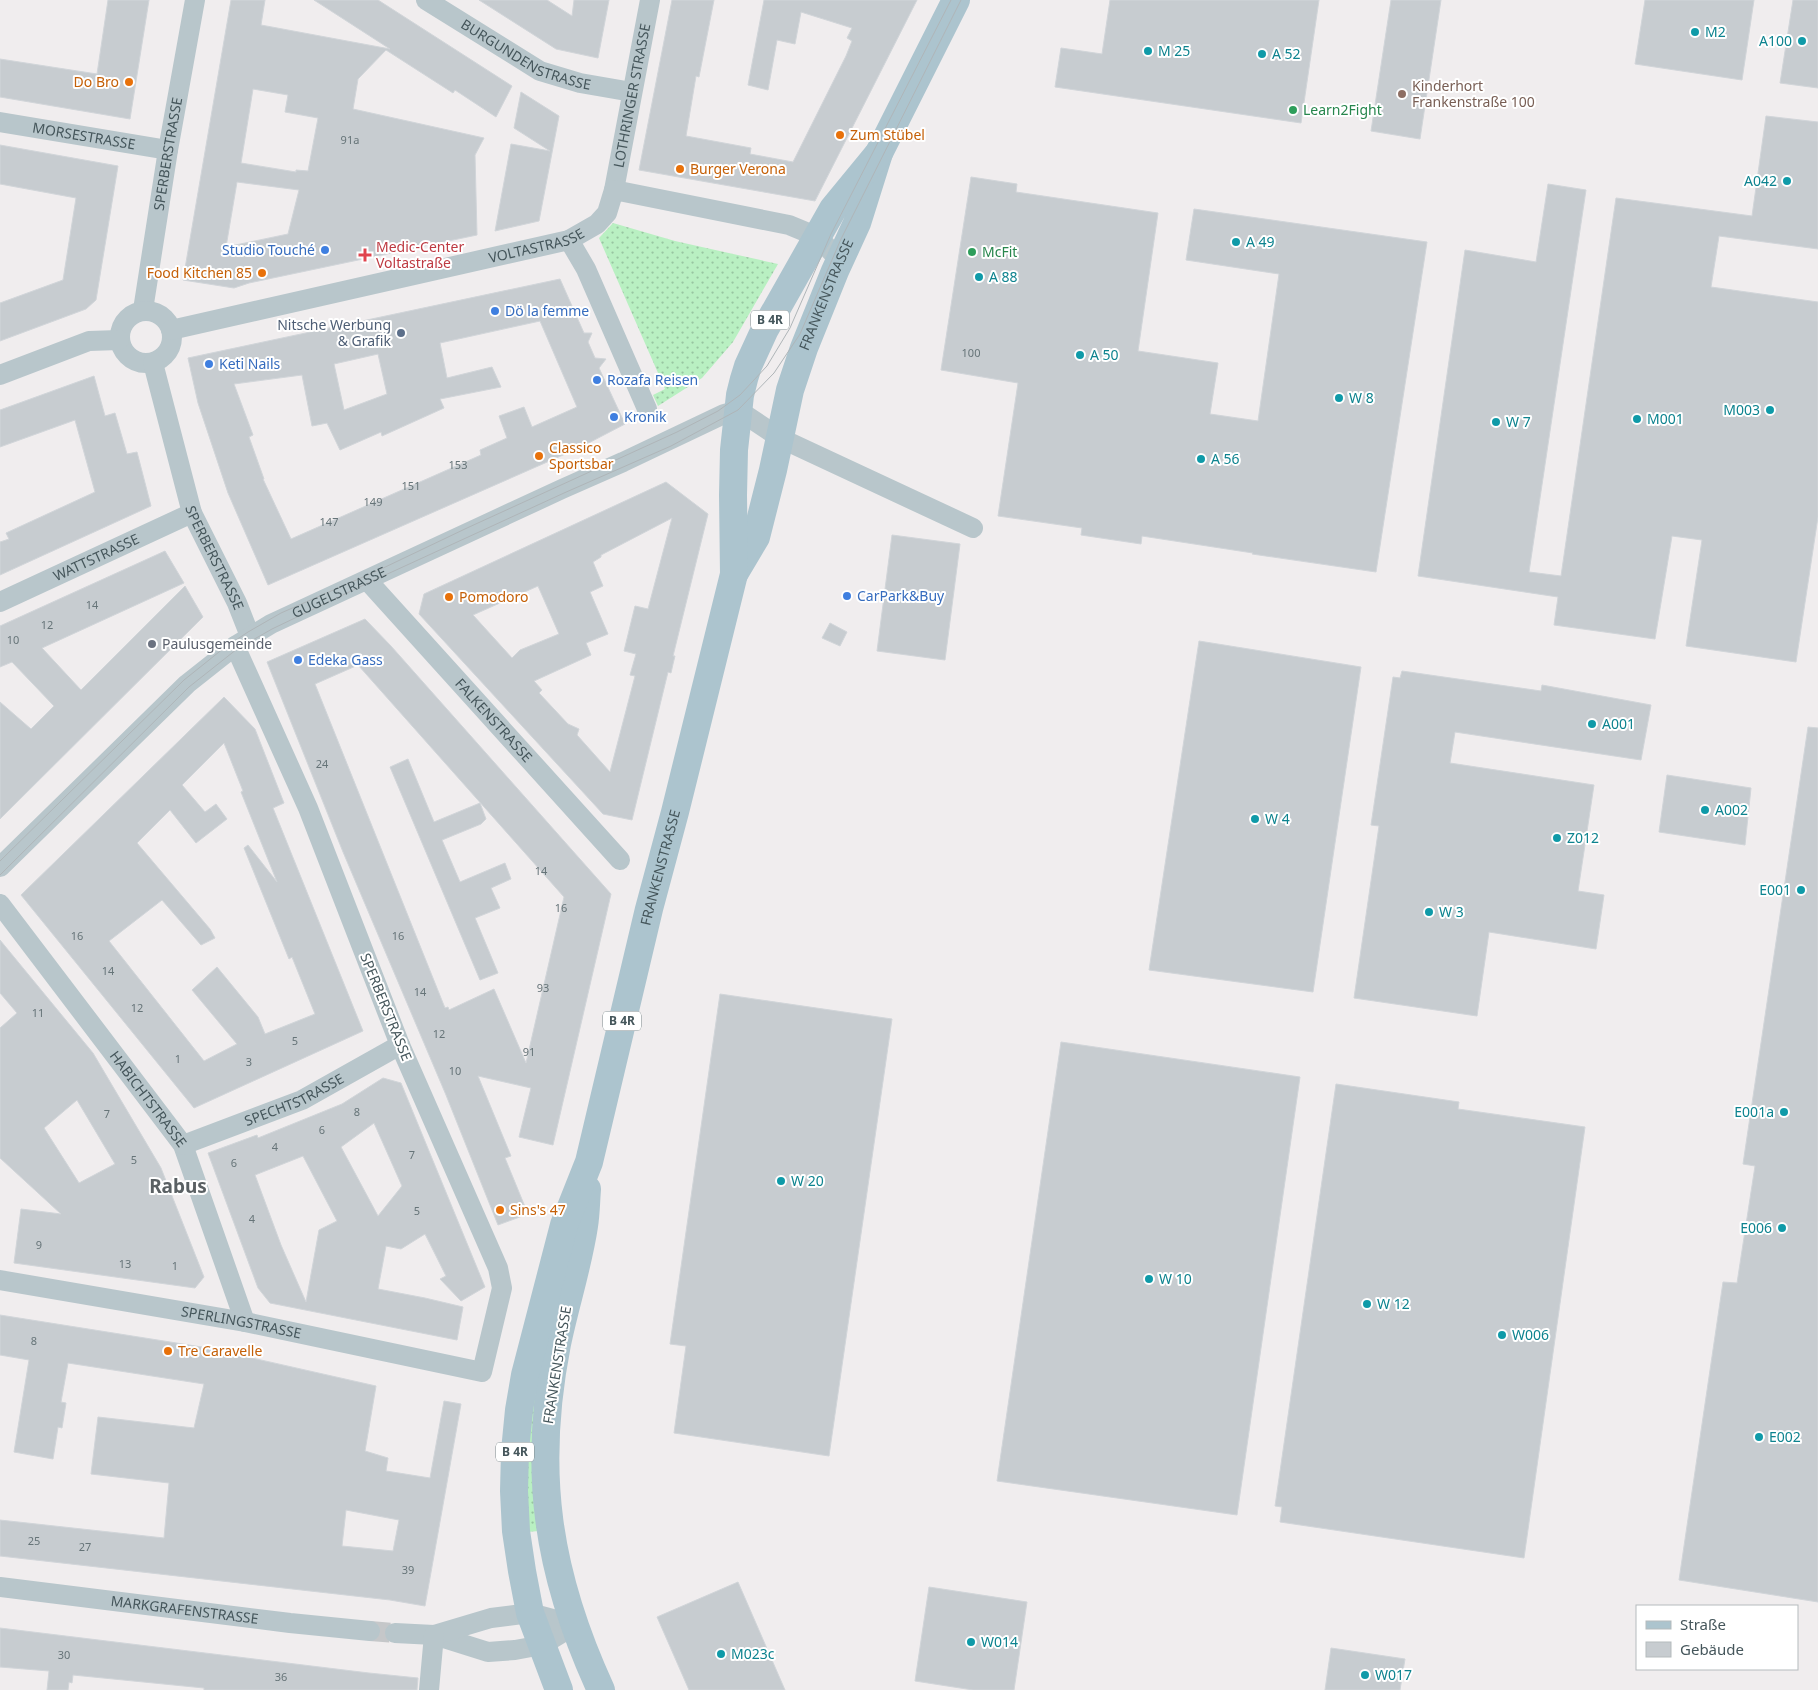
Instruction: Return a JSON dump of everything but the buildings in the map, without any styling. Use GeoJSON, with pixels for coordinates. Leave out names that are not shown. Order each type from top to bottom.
{"type":"FeatureCollection","features":[{"type":"Feature","properties":{"kind":"main road","name":"FRANKENSTRASSE"},"geometry":{"type":"LineString","coordinates":[[734,574],[756,537],[790,390],[797,368],[857,223],[879,153],[956,0]]}},
{"type":"Feature","properties":{"kind":"main road","name":"FRANKENSTRASSE"},"geometry":{"type":"LineString","coordinates":[[530,1613],[522,1571],[515,1511],[515,1451],[519,1410],[532,1344],[564,1225],[589,1162],[649,909],[734,574],[734,450],[738,410],[744,379],[759,342],[833,209],[879,153]]}},
{"type":"Feature","properties":{"kind":"main road","name":"FRANKENSTRASSE"},"geometry":{"type":"LineString","coordinates":[[575,1625],[562,1586],[550,1531],[546,1490],[546,1430],[548,1399],[557,1344],[584,1227],[589,1162]]}},
{"type":"Feature","properties":{"kind":"main road","name":"B 4R"},"geometry":{"type":"LineString","coordinates":[[530,1613],[559,1690]]}},
{"type":"Feature","properties":{"kind":"main road","name":"B 4R"},"geometry":{"type":"LineString","coordinates":[[575,1625],[601,1690]]}},
{"type":"Feature","properties":{"kind":"street","name":"SPERBERSTRASSE"},"geometry":{"type":"LineString","coordinates":[[143,310],[168,150],[195,0]]}},
{"type":"Feature","properties":{"kind":"street","name":"BURGUNDENSTRASSE"},"geometry":{"type":"LineString","coordinates":[[426,0],[540,71],[580,83],[632,92]]}},
{"type":"Feature","properties":{"kind":"street","name":"LOTHRINGER STRASSE"},"geometry":{"type":"LineString","coordinates":[[614,190],[650,0]]}},
{"type":"Feature","properties":{"kind":"street","name":"MORSESTRASSE"},"geometry":{"type":"LineString","coordinates":[[0,122],[168,150]]}},
{"type":"Feature","properties":{"kind":"street"},"geometry":{"type":"LineString","coordinates":[[614,190],[789,225],[818,236],[840,261]]}},
{"type":"Feature","properties":{"kind":"street","name":"VOLTASTRASSE"},"geometry":{"type":"LineString","coordinates":[[171,330],[569,240],[597,224],[607,213],[614,190]]}},
{"type":"Feature","properties":{"kind":"street"},"geometry":{"type":"LineString","coordinates":[[569,240],[586,269],[646,409]]}},
{"type":"Feature","properties":{"kind":"street"},"geometry":{"type":"LineString","coordinates":[[143,310],[154,312],[164,318],[171,330],[171,345],[166,354],[153,362],[143,364],[134,361],[125,354],[119,340],[121,326],[132,314],[143,310]]}},
{"type":"Feature","properties":{"kind":"street"},"geometry":{"type":"LineString","coordinates":[[0,375],[89,341],[119,340]]}},
{"type":"Feature","properties":{"kind":"street","name":"SPERBERSTRASSE"},"geometry":{"type":"LineString","coordinates":[[153,362],[192,513],[237,603],[243,641],[400,1045],[498,1268],[502,1288],[482,1372]]}},
{"type":"Feature","properties":{"kind":"street"},"geometry":{"type":"LineString","coordinates":[[738,410],[780,438],[973,528]]}},
{"type":"Feature","properties":{"kind":"street","name":"GUGELSTRASSE"},"geometry":{"type":"LineString","coordinates":[[0,867],[186,684],[243,641],[270,624],[623,462],[709,420],[738,410]]}},
{"type":"Feature","properties":{"kind":"street","name":"WATTSTRASSE"},"geometry":{"type":"LineString","coordinates":[[0,602],[192,513]]}},
{"type":"Feature","properties":{"kind":"street","name":"FALKENSTRASSE"},"geometry":{"type":"LineString","coordinates":[[367,580],[620,860]]}},
{"type":"Feature","properties":{"kind":"street","name":"HABICHTSTRASSE"},"geometry":{"type":"LineString","coordinates":[[0,904],[183,1146],[245,1322]]}},
{"type":"Feature","properties":{"kind":"street","name":"SPECHTSTRASSE"},"geometry":{"type":"LineString","coordinates":[[183,1146],[302,1100],[400,1045]]}},
{"type":"Feature","properties":{"kind":"street","name":"SPERLINGSTRASSE"},"geometry":{"type":"LineString","coordinates":[[0,1280],[245,1322],[482,1372]]}},
{"type":"Feature","properties":{"kind":"street","name":"MARKGRAFENSTRASSE"},"geometry":{"type":"LineString","coordinates":[[0,1587],[290,1623],[370,1631]]}},
{"type":"Feature","properties":{"kind":"street"},"geometry":{"type":"LineString","coordinates":[[434,1636],[491,1618],[530,1613],[575,1625]]}},
{"type":"Feature","properties":{"kind":"street"},"geometry":{"type":"LineString","coordinates":[[395,1633],[434,1636],[488,1652],[516,1650],[542,1645],[575,1625]]}},
{"type":"Feature","properties":{"kind":"street"},"geometry":{"type":"LineString","coordinates":[[429,1690],[434,1636]]}},
{"type":"Feature","properties":{"kind":"green space"},"geometry":{"type":"Polygon","coordinates":[[[613,223],[675,241],[778,264],[733,342],[702,378],[658,406],[653,395],[665,389],[599,238],[613,223]]]}},
{"type":"Feature","properties":{"kind":"green space"},"geometry":{"type":"Polygon","coordinates":[[[533,1395],[538,1396],[539,1531],[527,1532],[528,1456],[533,1395]]]}},
{"type":"Feature","properties":{"kind":"tunnel"},"geometry":{"type":"LineString","coordinates":[[370,1631],[395,1633]]}},
{"type":"Feature","properties":{"kind":"tram line"},"geometry":{"type":"LineString","coordinates":[[0,861],[184,680],[224,648],[248,632],[281,613],[379,570],[677,432],[718,411],[740,395],[767,366],[790,328],[831,234],[951,0]]}},
{"type":"Feature","properties":{"kind":"tram line"},"geometry":{"type":"LineString","coordinates":[[0,875],[189,687],[237,649],[272,629],[370,582],[671,446],[738,410],[774,373],[800,334],[841,239],[961,0]]}},
{"type":"Feature","properties":{"kind":"place","name":"M2"},"geometry":{"type":"Point","coordinates":[1695,32]}},
{"type":"Feature","properties":{"kind":"place","name":"A100"},"geometry":{"type":"Point","coordinates":[1802,41]}},
{"type":"Feature","properties":{"kind":"place","name":"M 25"},"geometry":{"type":"Point","coordinates":[1148,51]}},
{"type":"Feature","properties":{"kind":"place","name":"A 52"},"geometry":{"type":"Point","coordinates":[1262,54]}},
{"type":"Feature","properties":{"kind":"place","name":"Do Bro"},"geometry":{"type":"Point","coordinates":[129,82]}},
{"type":"Feature","properties":{"kind":"place","name":"Kinderhort Frankenstraße 100"},"geometry":{"type":"Point","coordinates":[1402,94]}},
{"type":"Feature","properties":{"kind":"place","name":"Learn2Fight"},"geometry":{"type":"Point","coordinates":[1293,110]}},
{"type":"Feature","properties":{"kind":"place","name":"Zum Stübel"},"geometry":{"type":"Point","coordinates":[840,135]}},
{"type":"Feature","properties":{"kind":"place","name":"Burger Verona"},"geometry":{"type":"Point","coordinates":[680,169]}},
{"type":"Feature","properties":{"kind":"place","name":"A042"},"geometry":{"type":"Point","coordinates":[1787,181]}},
{"type":"Feature","properties":{"kind":"place","name":"A 49"},"geometry":{"type":"Point","coordinates":[1236,242]}},
{"type":"Feature","properties":{"kind":"place","name":"Studio Touché"},"geometry":{"type":"Point","coordinates":[325,250]}},
{"type":"Feature","properties":{"kind":"place","name":"McFit"},"geometry":{"type":"Point","coordinates":[972,252]}},
{"type":"Feature","properties":{"kind":"place","name":"Medic-Center Voltastraße"},"geometry":{"type":"Point","coordinates":[365,255]}},
{"type":"Feature","properties":{"kind":"place","name":"Food Kitchen 85"},"geometry":{"type":"Point","coordinates":[262,273]}},
{"type":"Feature","properties":{"kind":"place","name":"A 88"},"geometry":{"type":"Point","coordinates":[979,277]}},
{"type":"Feature","properties":{"kind":"place","name":"Dö la femme"},"geometry":{"type":"Point","coordinates":[495,311]}},
{"type":"Feature","properties":{"kind":"place","name":"Nitsche Werbung & Grafik"},"geometry":{"type":"Point","coordinates":[401,333]}},
{"type":"Feature","properties":{"kind":"place","name":"A 50"},"geometry":{"type":"Point","coordinates":[1080,355]}},
{"type":"Feature","properties":{"kind":"place","name":"Keti Nails"},"geometry":{"type":"Point","coordinates":[209,364]}},
{"type":"Feature","properties":{"kind":"place","name":"Rozafa Reisen"},"geometry":{"type":"Point","coordinates":[597,380]}},
{"type":"Feature","properties":{"kind":"place","name":"W 8"},"geometry":{"type":"Point","coordinates":[1339,398]}},
{"type":"Feature","properties":{"kind":"place","name":"M003"},"geometry":{"type":"Point","coordinates":[1770,410]}},
{"type":"Feature","properties":{"kind":"place","name":"Kronik"},"geometry":{"type":"Point","coordinates":[614,417]}},
{"type":"Feature","properties":{"kind":"place","name":"M001"},"geometry":{"type":"Point","coordinates":[1637,419]}},
{"type":"Feature","properties":{"kind":"place","name":"W 7"},"geometry":{"type":"Point","coordinates":[1496,422]}},
{"type":"Feature","properties":{"kind":"place","name":"Classico Sportsbar"},"geometry":{"type":"Point","coordinates":[539,456]}},
{"type":"Feature","properties":{"kind":"place","name":"A 56"},"geometry":{"type":"Point","coordinates":[1201,459]}},
{"type":"Feature","properties":{"kind":"place","name":"CarPark&Buy"},"geometry":{"type":"Point","coordinates":[847,596]}},
{"type":"Feature","properties":{"kind":"place","name":"Pomodoro"},"geometry":{"type":"Point","coordinates":[449,597]}},
{"type":"Feature","properties":{"kind":"place","name":"Paulusgemeinde"},"geometry":{"type":"Point","coordinates":[152,644]}},
{"type":"Feature","properties":{"kind":"place","name":"Edeka Gass"},"geometry":{"type":"Point","coordinates":[298,660]}},
{"type":"Feature","properties":{"kind":"place","name":"A001"},"geometry":{"type":"Point","coordinates":[1592,724]}},
{"type":"Feature","properties":{"kind":"place","name":"A002"},"geometry":{"type":"Point","coordinates":[1705,810]}},
{"type":"Feature","properties":{"kind":"place","name":"W 4"},"geometry":{"type":"Point","coordinates":[1255,819]}},
{"type":"Feature","properties":{"kind":"place","name":"Z012"},"geometry":{"type":"Point","coordinates":[1557,838]}},
{"type":"Feature","properties":{"kind":"place","name":"E001"},"geometry":{"type":"Point","coordinates":[1801,890]}},
{"type":"Feature","properties":{"kind":"place","name":"W 3"},"geometry":{"type":"Point","coordinates":[1429,912]}},
{"type":"Feature","properties":{"kind":"place","name":"E001a"},"geometry":{"type":"Point","coordinates":[1784,1112]}},
{"type":"Feature","properties":{"kind":"place","name":"W 20"},"geometry":{"type":"Point","coordinates":[781,1181]}},
{"type":"Feature","properties":{"kind":"place","name":"Sins's 47"},"geometry":{"type":"Point","coordinates":[500,1210]}},
{"type":"Feature","properties":{"kind":"place","name":"E006"},"geometry":{"type":"Point","coordinates":[1782,1228]}},
{"type":"Feature","properties":{"kind":"place","name":"W 10"},"geometry":{"type":"Point","coordinates":[1149,1279]}},
{"type":"Feature","properties":{"kind":"place","name":"W 12"},"geometry":{"type":"Point","coordinates":[1367,1304]}},
{"type":"Feature","properties":{"kind":"place","name":"W006"},"geometry":{"type":"Point","coordinates":[1502,1335]}},
{"type":"Feature","properties":{"kind":"place","name":"Tre Caravelle"},"geometry":{"type":"Point","coordinates":[168,1351]}},
{"type":"Feature","properties":{"kind":"place","name":"E002"},"geometry":{"type":"Point","coordinates":[1759,1437]}},
{"type":"Feature","properties":{"kind":"place","name":"W014"},"geometry":{"type":"Point","coordinates":[971,1642]}},
{"type":"Feature","properties":{"kind":"place","name":"M023c"},"geometry":{"type":"Point","coordinates":[721,1654]}},
{"type":"Feature","properties":{"kind":"place","name":"W017"},"geometry":{"type":"Point","coordinates":[1365,1675]}},
{"type":"Feature","properties":{"kind":"district","name":"Rabus"},"geometry":{"type":"Point","coordinates":[178,1186]}}]}
